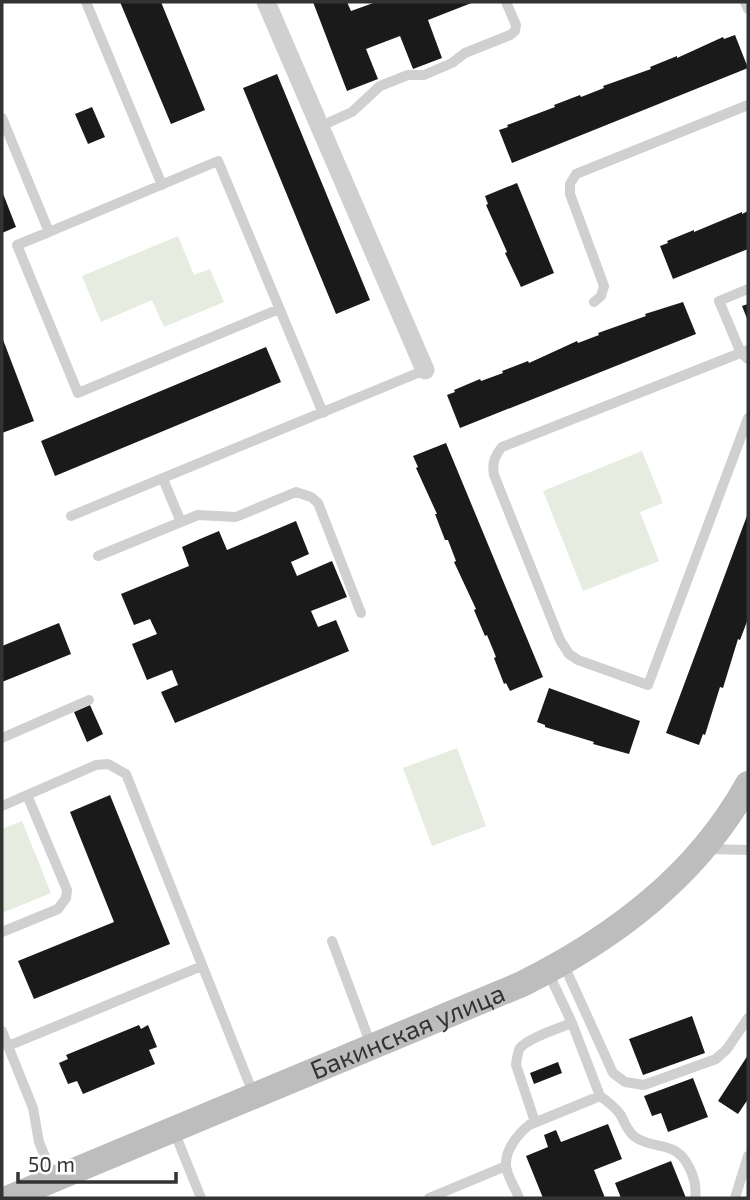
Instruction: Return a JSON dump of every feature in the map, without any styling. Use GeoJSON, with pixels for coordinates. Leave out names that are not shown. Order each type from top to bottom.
{"type":"FeatureCollection","features":[{"type":"Feature","properties":{"kind":"street"},"geometry":{"type":"LineString","coordinates":[[266,2],[425,370]]}},
{"type":"Feature","properties":{"kind":"street","name":"Бакинская улица"},"geometry":{"type":"LineString","coordinates":[[9,1198],[522,984],[555,967],[638,913],[663,892],[704,849],[725,822],[748,784]]}},
{"type":"Feature","properties":{"kind":"lane"},"geometry":{"type":"LineString","coordinates":[[86,2],[162,184]]}},
{"type":"Feature","properties":{"kind":"lane"},"geometry":{"type":"LineString","coordinates":[[321,126],[352,112],[380,86],[408,75],[424,75],[453,63],[465,53],[510,35],[515,31],[516,25],[506,2]]}},
{"type":"Feature","properties":{"kind":"lane"},"geometry":{"type":"LineString","coordinates":[[745,2],[748,9]]}},
{"type":"Feature","properties":{"kind":"lane"},"geometry":{"type":"LineString","coordinates":[[594,302],[601,296],[604,286],[570,194],[570,184],[576,174],[748,105]]}},
{"type":"Feature","properties":{"kind":"lane"},"geometry":{"type":"LineString","coordinates":[[2,118],[49,232]]}},
{"type":"Feature","properties":{"kind":"lane"},"geometry":{"type":"LineString","coordinates":[[279,309],[78,393],[17,245],[218,161],[323,413]]}},
{"type":"Feature","properties":{"kind":"lane"},"geometry":{"type":"LineString","coordinates":[[748,289],[719,301],[746,354],[502,447],[496,454],[492,464],[494,475],[560,640],[569,654],[578,660],[648,685],[748,418]]}},
{"type":"Feature","properties":{"kind":"lane"},"geometry":{"type":"LineString","coordinates":[[71,516],[425,370]]}},
{"type":"Feature","properties":{"kind":"lane"},"geometry":{"type":"LineString","coordinates":[[163,479],[181,522]]}},
{"type":"Feature","properties":{"kind":"lane"},"geometry":{"type":"LineString","coordinates":[[98,556],[198,515],[236,517],[296,492],[311,496],[317,503],[362,613]]}},
{"type":"Feature","properties":{"kind":"lane"},"geometry":{"type":"LineString","coordinates":[[2,738],[89,700]]}},
{"type":"Feature","properties":{"kind":"lane"},"geometry":{"type":"LineString","coordinates":[[2,806],[96,765],[108,764],[126,774],[254,1095]]}},
{"type":"Feature","properties":{"kind":"lane"},"geometry":{"type":"LineString","coordinates":[[2,932],[58,909],[66,898],[67,890],[27,795]]}},
{"type":"Feature","properties":{"kind":"lane"},"geometry":{"type":"LineString","coordinates":[[704,849],[748,850]]}},
{"type":"Feature","properties":{"kind":"lane"},"geometry":{"type":"LineString","coordinates":[[332,941],[371,1046]]}},
{"type":"Feature","properties":{"kind":"lane"},"geometry":{"type":"LineString","coordinates":[[8,1046],[202,966]]}},
{"type":"Feature","properties":{"kind":"lane"},"geometry":{"type":"LineString","coordinates":[[555,967],[613,1073],[618,1079],[635,1085],[644,1085],[716,1059],[727,1049],[748,1018]]}},
{"type":"Feature","properties":{"kind":"lane"},"geometry":{"type":"LineString","coordinates":[[555,967],[572,1023],[600,1096],[617,1109],[630,1133],[638,1139],[670,1147],[684,1157],[693,1176],[695,1198]]}},
{"type":"Feature","properties":{"kind":"lane"},"geometry":{"type":"LineString","coordinates":[[535,1122],[516,1065],[517,1056],[521,1047],[528,1042],[572,1023]]}},
{"type":"Feature","properties":{"kind":"lane"},"geometry":{"type":"LineString","coordinates":[[2,1031],[33,1108],[39,1142],[54,1180]]}},
{"type":"Feature","properties":{"kind":"lane"},"geometry":{"type":"LineString","coordinates":[[519,1198],[506,1166],[511,1147],[520,1132],[535,1122],[600,1096]]}},
{"type":"Feature","properties":{"kind":"lane"},"geometry":{"type":"LineString","coordinates":[[173,1130],[201,1198]]}},
{"type":"Feature","properties":{"kind":"lane"},"geometry":{"type":"LineString","coordinates":[[735,1198],[744,1187],[748,1156]]}},
{"type":"Feature","properties":{"kind":"lane"},"geometry":{"type":"LineString","coordinates":[[429,1198],[506,1166]]}},
{"type":"Feature","properties":{"kind":"shaded area"},"geometry":{"type":"Polygon","coordinates":[[[178,236],[194,275],[210,269],[224,302],[164,327],[152,300],[101,322],[82,276],[178,236]]]}},
{"type":"Feature","properties":{"kind":"shaded area"},"geometry":{"type":"Polygon","coordinates":[[[642,451],[663,503],[640,512],[659,561],[583,591],[543,491],[642,451]]]}},
{"type":"Feature","properties":{"kind":"shaded area"},"geometry":{"type":"Polygon","coordinates":[[[457,748],[486,826],[432,846],[403,768],[457,748]]]}},
{"type":"Feature","properties":{"kind":"shaded area"},"geometry":{"type":"Polygon","coordinates":[[[22,821],[51,893],[2,913],[2,829],[22,821]]]}},
{"type":"Feature","properties":{"kind":"building"},"geometry":{"type":"Polygon","coordinates":[[[120,2],[161,2],[205,110],[171,124],[120,2]]]}},
{"type":"Feature","properties":{"kind":"building"},"geometry":{"type":"Polygon","coordinates":[[[313,2],[347,2],[351,11],[376,2],[474,2],[428,20],[442,58],[413,69],[400,36],[366,49],[378,79],[347,91],[313,2]]]}},
{"type":"Feature","properties":{"kind":"building"},"geometry":{"type":"Polygon","coordinates":[[[735,35],[748,68],[512,163],[499,130],[508,127],[507,125],[651,69],[650,67],[723,37],[724,39],[735,35]]]}},
{"type":"Feature","properties":{"kind":"building"},"geometry":{"type":"Polygon","coordinates":[[[277,74],[370,300],[336,314],[243,88],[277,74]]]}},
{"type":"Feature","properties":{"kind":"building"},"geometry":{"type":"Polygon","coordinates":[[[92,107],[105,137],[88,144],[75,114],[92,107]]]}},
{"type":"Feature","properties":{"kind":"building"},"geometry":{"type":"Polygon","coordinates":[[[517,183],[554,273],[521,287],[486,205],[485,196],[517,183]]]}},
{"type":"Feature","properties":{"kind":"building"},"geometry":{"type":"Polygon","coordinates":[[[2,191],[16,227],[2,233],[2,191]]]}},
{"type":"Feature","properties":{"kind":"building"},"geometry":{"type":"Polygon","coordinates":[[[748,211],[748,249],[673,279],[660,246],[694,230],[748,211]]]}},
{"type":"Feature","properties":{"kind":"building"},"geometry":{"type":"Polygon","coordinates":[[[683,302],[696,334],[460,428],[447,395],[455,392],[454,390],[528,361],[529,363],[577,341],[578,343],[646,316],[645,314],[683,302]]]}},
{"type":"Feature","properties":{"kind":"building"},"geometry":{"type":"Polygon","coordinates":[[[748,304],[748,321],[742,306],[748,304]]]}},
{"type":"Feature","properties":{"kind":"building"},"geometry":{"type":"Polygon","coordinates":[[[2,337],[34,421],[2,433],[2,337]]]}},
{"type":"Feature","properties":{"kind":"building"},"geometry":{"type":"Polygon","coordinates":[[[266,347],[281,382],[55,476],[41,441],[266,347]]]}},
{"type":"Feature","properties":{"kind":"building"},"geometry":{"type":"Polygon","coordinates":[[[446,443],[543,677],[510,691],[506,683],[504,684],[494,658],[496,657],[416,468],[418,467],[413,456],[446,443]]]}},
{"type":"Feature","properties":{"kind":"building"},"geometry":{"type":"Polygon","coordinates":[[[748,513],[748,619],[699,745],[666,733],[748,513]]]}},
{"type":"Feature","properties":{"kind":"building"},"geometry":{"type":"Polygon","coordinates":[[[296,521],[309,554],[291,562],[297,576],[332,561],[347,597],[311,611],[318,627],[336,620],[349,651],[175,723],[161,692],[178,685],[172,670],[147,680],[132,644],[157,634],[150,619],[134,625],[121,594],[189,566],[182,547],[219,531],[227,550],[296,521]]]}},
{"type":"Feature","properties":{"kind":"building"},"geometry":{"type":"Polygon","coordinates":[[[59,623],[71,654],[2,682],[2,646],[59,623]]]}},
{"type":"Feature","properties":{"kind":"building"},"geometry":{"type":"Polygon","coordinates":[[[549,688],[640,721],[629,754],[593,744],[594,742],[537,722],[549,688]]]}},
{"type":"Feature","properties":{"kind":"building"},"geometry":{"type":"Polygon","coordinates":[[[90,705],[103,734],[87,742],[74,712],[90,705]]]}},
{"type":"Feature","properties":{"kind":"building"},"geometry":{"type":"Polygon","coordinates":[[[110,795],[170,944],[34,999],[18,961],[114,922],[70,812],[110,795]]]}},
{"type":"Feature","properties":{"kind":"building"},"geometry":{"type":"Polygon","coordinates":[[[692,1016],[705,1053],[643,1075],[629,1039],[692,1016]]]}},
{"type":"Feature","properties":{"kind":"building"},"geometry":{"type":"Polygon","coordinates":[[[139,1025],[141,1029],[148,1025],[157,1047],[149,1050],[155,1064],[83,1094],[77,1081],[68,1084],[59,1063],[68,1059],[66,1055],[139,1025]]]}},
{"type":"Feature","properties":{"kind":"building"},"geometry":{"type":"Polygon","coordinates":[[[748,1055],[748,1099],[738,1114],[718,1101],[748,1055]]]}},
{"type":"Feature","properties":{"kind":"building"},"geometry":{"type":"Polygon","coordinates":[[[558,1062],[562,1073],[534,1084],[530,1073],[558,1062]]]}},
{"type":"Feature","properties":{"kind":"building"},"geometry":{"type":"Polygon","coordinates":[[[693,1078],[708,1117],[668,1132],[661,1113],[652,1116],[644,1096],[693,1078]]]}},
{"type":"Feature","properties":{"kind":"building"},"geometry":{"type":"Polygon","coordinates":[[[608,1124],[622,1159],[594,1170],[605,1198],[543,1198],[526,1156],[548,1147],[544,1135],[556,1130],[561,1142],[608,1124]]]}},
{"type":"Feature","properties":{"kind":"building"},"geometry":{"type":"Polygon","coordinates":[[[671,1161],[686,1198],[621,1198],[615,1183],[671,1161]]]}}]}
